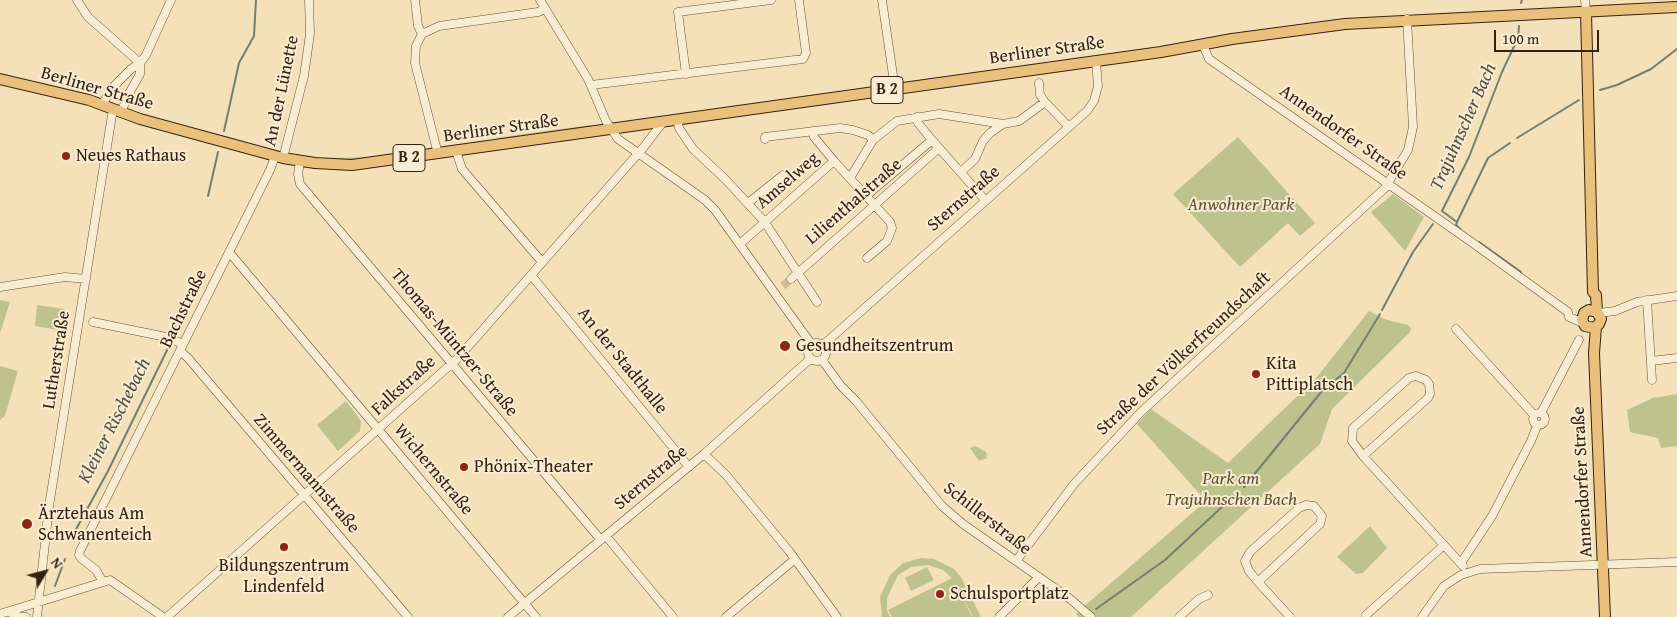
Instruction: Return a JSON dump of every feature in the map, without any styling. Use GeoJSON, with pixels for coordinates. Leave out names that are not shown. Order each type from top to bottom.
{"type":"FeatureCollection","features":[{"type":"Feature","properties":{"kind":"main road","name":"B 2"},"geometry":{"type":"LineString","coordinates":[[1203,45],[1345,24],[1677,7]]}},
{"type":"Feature","properties":{"kind":"main road","name":"Annendorfer Straße"},"geometry":{"type":"LineString","coordinates":[[1586,12],[1593,292],[1596,295],[1591,342],[1594,346],[1606,617]]}},
{"type":"Feature","properties":{"kind":"main road","name":"Berliner Straße"},"geometry":{"type":"LineString","coordinates":[[0,79],[102,105],[117,111],[279,157],[300,161],[359,164],[1203,45]]}},
{"type":"Feature","properties":{"kind":"street"},"geometry":{"type":"LineString","coordinates":[[77,0],[88,17],[140,64]]}},
{"type":"Feature","properties":{"kind":"street"},"geometry":{"type":"LineString","coordinates":[[102,105],[116,84],[131,69],[140,64],[152,45],[171,0]]}},
{"type":"Feature","properties":{"kind":"street","name":"An der Lünette"},"geometry":{"type":"LineString","coordinates":[[279,157],[304,76],[310,34],[309,0]]}},
{"type":"Feature","properties":{"kind":"street"},"geometry":{"type":"LineString","coordinates":[[415,0],[418,26],[422,34]]}},
{"type":"Feature","properties":{"kind":"street"},"geometry":{"type":"LineString","coordinates":[[540,0],[591,85],[611,129],[619,139],[710,204],[812,345]]}},
{"type":"Feature","properties":{"kind":"street"},"geometry":{"type":"LineString","coordinates":[[686,74],[678,12],[771,0]]}},
{"type":"Feature","properties":{"kind":"street"},"geometry":{"type":"LineString","coordinates":[[591,85],[803,58],[806,53],[799,0]]}},
{"type":"Feature","properties":{"kind":"street"},"geometry":{"type":"LineString","coordinates":[[882,0],[895,89]]}},
{"type":"Feature","properties":{"kind":"street","name":"Annendorfer Straße"},"geometry":{"type":"LineString","coordinates":[[1586,0],[1586,12]]}},
{"type":"Feature","properties":{"kind":"street"},"geometry":{"type":"LineString","coordinates":[[438,154],[415,63],[416,46],[422,34],[438,26],[538,12],[545,9]]}},
{"type":"Feature","properties":{"kind":"street","name":"Straße der Völkerfreundschaft"},"geometry":{"type":"LineString","coordinates":[[1016,561],[1056,506],[1117,436],[1161,391],[1382,192],[1388,184],[1408,150],[1413,126],[1407,20]]}},
{"type":"Feature","properties":{"kind":"street","name":"Annendorfer Straße"},"geometry":{"type":"LineString","coordinates":[[1203,45],[1207,57],[1216,64],[1568,312],[1592,319]]}},
{"type":"Feature","properties":{"kind":"street","name":"Sternstraße"},"geometry":{"type":"LineString","coordinates":[[823,345],[1087,110],[1097,93],[1096,61]]}},
{"type":"Feature","properties":{"kind":"street","name":"Lutherstraße"},"geometry":{"type":"LineString","coordinates":[[37,617],[49,506],[86,279],[117,111],[140,74],[140,64]]}},
{"type":"Feature","properties":{"kind":"street"},"geometry":{"type":"LineString","coordinates":[[1039,83],[1040,95],[1068,127]]}},
{"type":"Feature","properties":{"kind":"street"},"geometry":{"type":"LineString","coordinates":[[850,178],[873,140],[897,121],[939,114],[1003,124],[1020,121],[1045,102]]}},
{"type":"Feature","properties":{"kind":"street"},"geometry":{"type":"LineString","coordinates":[[917,117],[918,123],[932,140],[986,200]]}},
{"type":"Feature","properties":{"kind":"street"},"geometry":{"type":"LineString","coordinates":[[677,120],[679,128],[693,149],[764,221],[817,302]]}},
{"type":"Feature","properties":{"kind":"street"},"geometry":{"type":"LineString","coordinates":[[638,153],[663,122]]}},
{"type":"Feature","properties":{"kind":"street"},"geometry":{"type":"LineString","coordinates":[[961,172],[975,159],[983,141],[990,133],[1003,124]]}},
{"type":"Feature","properties":{"kind":"street"},"geometry":{"type":"LineString","coordinates":[[766,139],[765,137],[840,128],[868,135],[873,140]]}},
{"type":"Feature","properties":{"kind":"street"},"geometry":{"type":"LineString","coordinates":[[813,131],[814,137],[834,161]]}},
{"type":"Feature","properties":{"kind":"street","name":"Lilienthalstraße"},"geometry":{"type":"LineString","coordinates":[[866,196],[932,140]]}},
{"type":"Feature","properties":{"kind":"street","name":"Lilienthalstraße"},"geometry":{"type":"LineString","coordinates":[[791,279],[939,148]]}},
{"type":"Feature","properties":{"kind":"street"},"geometry":{"type":"LineString","coordinates":[[456,151],[462,169],[542,262]]}},
{"type":"Feature","properties":{"kind":"street","name":"Falkstraße"},"geometry":{"type":"LineString","coordinates":[[165,617],[452,364],[638,153]]}},
{"type":"Feature","properties":{"kind":"street","name":"Bachstraße"},"geometry":{"type":"LineString","coordinates":[[103,582],[96,570],[79,555],[270,170],[279,157]]}},
{"type":"Feature","properties":{"kind":"street","name":"Thomas-Müntzer-Straße"},"geometry":{"type":"LineString","coordinates":[[300,161],[298,174],[300,184],[452,364],[673,617]]}},
{"type":"Feature","properties":{"kind":"street","name":"Amselweg"},"geometry":{"type":"LineString","coordinates":[[740,244],[834,161],[890,222],[891,232],[887,241],[867,258]]}},
{"type":"Feature","properties":{"kind":"street","name":"Amselweg"},"geometry":{"type":"LineString","coordinates":[[748,203],[783,175]]}},
{"type":"Feature","properties":{"kind":"street","name":"Wichernstraße"},"geometry":{"type":"LineString","coordinates":[[229,252],[536,617]]}},
{"type":"Feature","properties":{"kind":"street","name":"An der Stadthalle"},"geometry":{"type":"LineString","coordinates":[[531,275],[688,467]]}},
{"type":"Feature","properties":{"kind":"street"},"geometry":{"type":"LineString","coordinates":[[0,287],[65,277],[86,279]]}},
{"type":"Feature","properties":{"kind":"street"},"geometry":{"type":"LineString","coordinates":[[775,292],[783,286]]}},
{"type":"Feature","properties":{"kind":"street"},"geometry":{"type":"LineString","coordinates":[[1592,319],[1613,314],[1615,311],[1647,300],[1677,296]]}},
{"type":"Feature","properties":{"kind":"street"},"geometry":{"type":"LineString","coordinates":[[1647,300],[1652,380]]}},
{"type":"Feature","properties":{"kind":"street","name":"Zimmermannstraße"},"geometry":{"type":"LineString","coordinates":[[94,322],[166,338],[181,348],[408,617]]}},
{"type":"Feature","properties":{"kind":"street"},"geometry":{"type":"LineString","coordinates":[[1456,329],[1537,414]]}},
{"type":"Feature","properties":{"kind":"street"},"geometry":{"type":"LineString","coordinates":[[1461,563],[1492,516],[1531,441],[1537,426],[1532,421],[1579,340]]}},
{"type":"Feature","properties":{"kind":"street"},"geometry":{"type":"LineString","coordinates":[[812,345],[823,345],[826,353],[822,360],[816,362],[810,359],[808,351],[812,345]]}},
{"type":"Feature","properties":{"kind":"street"},"geometry":{"type":"LineString","coordinates":[[1651,361],[1677,358]]}},
{"type":"Feature","properties":{"kind":"street","name":"Sternstraße"},"geometry":{"type":"LineString","coordinates":[[508,617],[704,454],[810,359]]}},
{"type":"Feature","properties":{"kind":"street","name":"Schillerstraße"},"geometry":{"type":"LineString","coordinates":[[822,360],[841,386],[856,401],[935,500],[963,524],[1069,598],[1091,617]]}},
{"type":"Feature","properties":{"kind":"street"},"geometry":{"type":"LineString","coordinates":[[1362,456],[1428,398],[1430,390],[1426,380],[1416,376],[1409,378],[1353,428],[1352,440],[1362,456],[1443,546],[1461,563],[1466,573]]}},
{"type":"Feature","properties":{"kind":"street"},"geometry":{"type":"LineString","coordinates":[[704,454],[726,476],[789,551],[838,617]]}},
{"type":"Feature","properties":{"kind":"street"},"geometry":{"type":"LineString","coordinates":[[1258,582],[1320,524],[1322,516],[1314,506],[1306,504],[1299,508],[1246,556],[1246,566],[1258,582],[1290,617]]}},
{"type":"Feature","properties":{"kind":"street"},"geometry":{"type":"LineString","coordinates":[[1366,616],[1443,546]]}},
{"type":"Feature","properties":{"kind":"street"},"geometry":{"type":"LineString","coordinates":[[726,617],[794,560]]}},
{"type":"Feature","properties":{"kind":"street"},"geometry":{"type":"LineString","coordinates":[[1422,617],[1440,590],[1454,578],[1486,568],[1677,562]]}},
{"type":"Feature","properties":{"kind":"street"},"geometry":{"type":"LineString","coordinates":[[999,617],[1039,577]]}},
{"type":"Feature","properties":{"kind":"street"},"geometry":{"type":"LineString","coordinates":[[0,614],[103,582],[113,581],[165,617]]}},
{"type":"Feature","properties":{"kind":"street"},"geometry":{"type":"LineString","coordinates":[[1179,617],[1199,599],[1208,595]]}},
{"type":"Feature","properties":{"kind":"street"},"geometry":{"type":"LineString","coordinates":[[10,612],[15,616],[26,617]]}},
{"type":"Feature","properties":{"kind":"green space"},"geometry":{"type":"Polygon","coordinates":[[[591,125],[591,127],[497,140],[496,138],[591,125]]]}},
{"type":"Feature","properties":{"kind":"green space","name":"Anwohner Park"},"geometry":{"type":"Polygon","coordinates":[[[1238,137],[1315,223],[1300,236],[1288,223],[1240,267],[1173,194],[1238,137]]]}},
{"type":"Feature","properties":{"kind":"green space"},"geometry":{"type":"Polygon","coordinates":[[[431,148],[356,159],[317,159],[368,157],[431,148]]]}},
{"type":"Feature","properties":{"kind":"green space"},"geometry":{"type":"Polygon","coordinates":[[[1393,194],[1424,217],[1405,251],[1371,212],[1393,194]]]}},
{"type":"Feature","properties":{"kind":"green space"},"geometry":{"type":"Polygon","coordinates":[[[0,300],[10,302],[0,333],[0,300]]]}},
{"type":"Feature","properties":{"kind":"green space"},"geometry":{"type":"Polygon","coordinates":[[[37,305],[65,309],[64,331],[35,326],[37,305]]]}},
{"type":"Feature","properties":{"kind":"green space","name":"Park am Trajuhnschen Bach"},"geometry":{"type":"Polygon","coordinates":[[[1369,311],[1384,319],[1408,325],[1411,328],[1410,332],[1332,409],[1320,444],[1131,617],[1079,617],[1076,614],[1088,603],[1206,501],[1137,424],[1151,409],[1228,463],[1317,377],[1369,311]]]}},
{"type":"Feature","properties":{"kind":"green space"},"geometry":{"type":"Polygon","coordinates":[[[0,366],[18,371],[5,416],[0,420],[0,366]]]}},
{"type":"Feature","properties":{"kind":"green space"},"geometry":{"type":"Polygon","coordinates":[[[1677,394],[1677,446],[1661,448],[1658,438],[1630,432],[1627,410],[1653,398],[1677,394]]]}},
{"type":"Feature","properties":{"kind":"green space"},"geometry":{"type":"Polygon","coordinates":[[[346,401],[361,421],[360,431],[338,451],[317,425],[346,401]]]}},
{"type":"Feature","properties":{"kind":"green space"},"geometry":{"type":"Polygon","coordinates":[[[975,446],[986,452],[987,458],[979,461],[970,448],[975,446]]]}},
{"type":"Feature","properties":{"kind":"green space"},"geometry":{"type":"Polygon","coordinates":[[[1370,526],[1387,548],[1363,573],[1356,574],[1337,557],[1370,526]]]}},
{"type":"Feature","properties":{"kind":"green space","name":"Schulsportplatz"},"geometry":{"type":"Polygon","coordinates":[[[921,558],[934,559],[954,569],[961,577],[981,617],[973,617],[953,578],[972,617],[892,617],[888,610],[952,578],[943,570],[928,565],[911,567],[898,575],[887,598],[887,610],[890,617],[882,617],[880,597],[890,575],[903,563],[921,558]]]}},
{"type":"Feature","properties":{"kind":"green space"},"geometry":{"type":"Polygon","coordinates":[[[927,567],[934,580],[911,591],[905,578],[927,567]]]}},
{"type":"Feature","properties":{"kind":"waterway","name":"Kleiner Rischebach"},"geometry":{"type":"LineString","coordinates":[[224,131],[239,63],[254,36],[256,0]]}},
{"type":"Feature","properties":{"kind":"waterway","name":"Trajuhnscher Bach"},"geometry":{"type":"LineString","coordinates":[[1510,143],[1488,158],[1457,222],[1442,211],[1469,157],[1502,72],[1518,38],[1519,26]]}},
{"type":"Feature","properties":{"kind":"waterway"},"geometry":{"type":"LineString","coordinates":[[1600,90],[1617,85],[1651,69],[1677,49]]}},
{"type":"Feature","properties":{"kind":"waterway"},"geometry":{"type":"LineString","coordinates":[[1517,138],[1579,100]]}},
{"type":"Feature","properties":{"kind":"waterway","name":"Kleiner Rischebach"},"geometry":{"type":"LineString","coordinates":[[208,196],[218,152]]}},
{"type":"Feature","properties":{"kind":"waterway"},"geometry":{"type":"LineString","coordinates":[[1457,222],[1456,225],[1461,230]]}},
{"type":"Feature","properties":{"kind":"waterway","name":"Trajuhnscher Bach"},"geometry":{"type":"LineString","coordinates":[[1382,310],[1413,252],[1433,224]]}},
{"type":"Feature","properties":{"kind":"waterway"},"geometry":{"type":"LineString","coordinates":[[1479,242],[1521,272]]}},
{"type":"Feature","properties":{"kind":"waterway","name":"Kleiner Rischebach"},"geometry":{"type":"LineString","coordinates":[[174,330],[181,302]]}},
{"type":"Feature","properties":{"kind":"waterway","name":"Trajuhnscher Bach"},"geometry":{"type":"LineString","coordinates":[[1244,487],[1322,391],[1344,373],[1380,314]]}},
{"type":"Feature","properties":{"kind":"waterway","name":"Kleiner Rischebach"},"geometry":{"type":"LineString","coordinates":[[74,541],[74,533],[108,471],[171,342]]}},
{"type":"Feature","properties":{"kind":"waterway","name":"Trajuhnscher Bach"},"geometry":{"type":"LineString","coordinates":[[1096,609],[1165,560],[1239,491]]}},
{"type":"Feature","properties":{"kind":"waterway","name":"Kleiner Rischebach"},"geometry":{"type":"LineString","coordinates":[[55,586],[65,559]]}},
{"type":"Feature","properties":{"kind":"tunnel"},"geometry":{"type":"LineString","coordinates":[[783,286],[791,279]]}},
{"type":"Feature","properties":{"kind":"place","name":"Neues Rathaus"},"geometry":{"type":"Point","coordinates":[66,156]}},
{"type":"Feature","properties":{"kind":"place","name":"Gesundheitszentrum"},"geometry":{"type":"Point","coordinates":[785,346]}},
{"type":"Feature","properties":{"kind":"place","name":"Kita Pittiplatsch"},"geometry":{"type":"Point","coordinates":[1256,374]}},
{"type":"Feature","properties":{"kind":"place","name":"Phönix-Theater"},"geometry":{"type":"Point","coordinates":[464,467]}},
{"type":"Feature","properties":{"kind":"place","name":"Ärztehaus Am Schwanenteich"},"geometry":{"type":"Point","coordinates":[27,524]}},
{"type":"Feature","properties":{"kind":"place","name":"Bildungszentrum Lindenfeld"},"geometry":{"type":"Point","coordinates":[284,547]}},
{"type":"Feature","properties":{"kind":"place","name":"Schulsportplatz"},"geometry":{"type":"Point","coordinates":[940,594]}}]}
